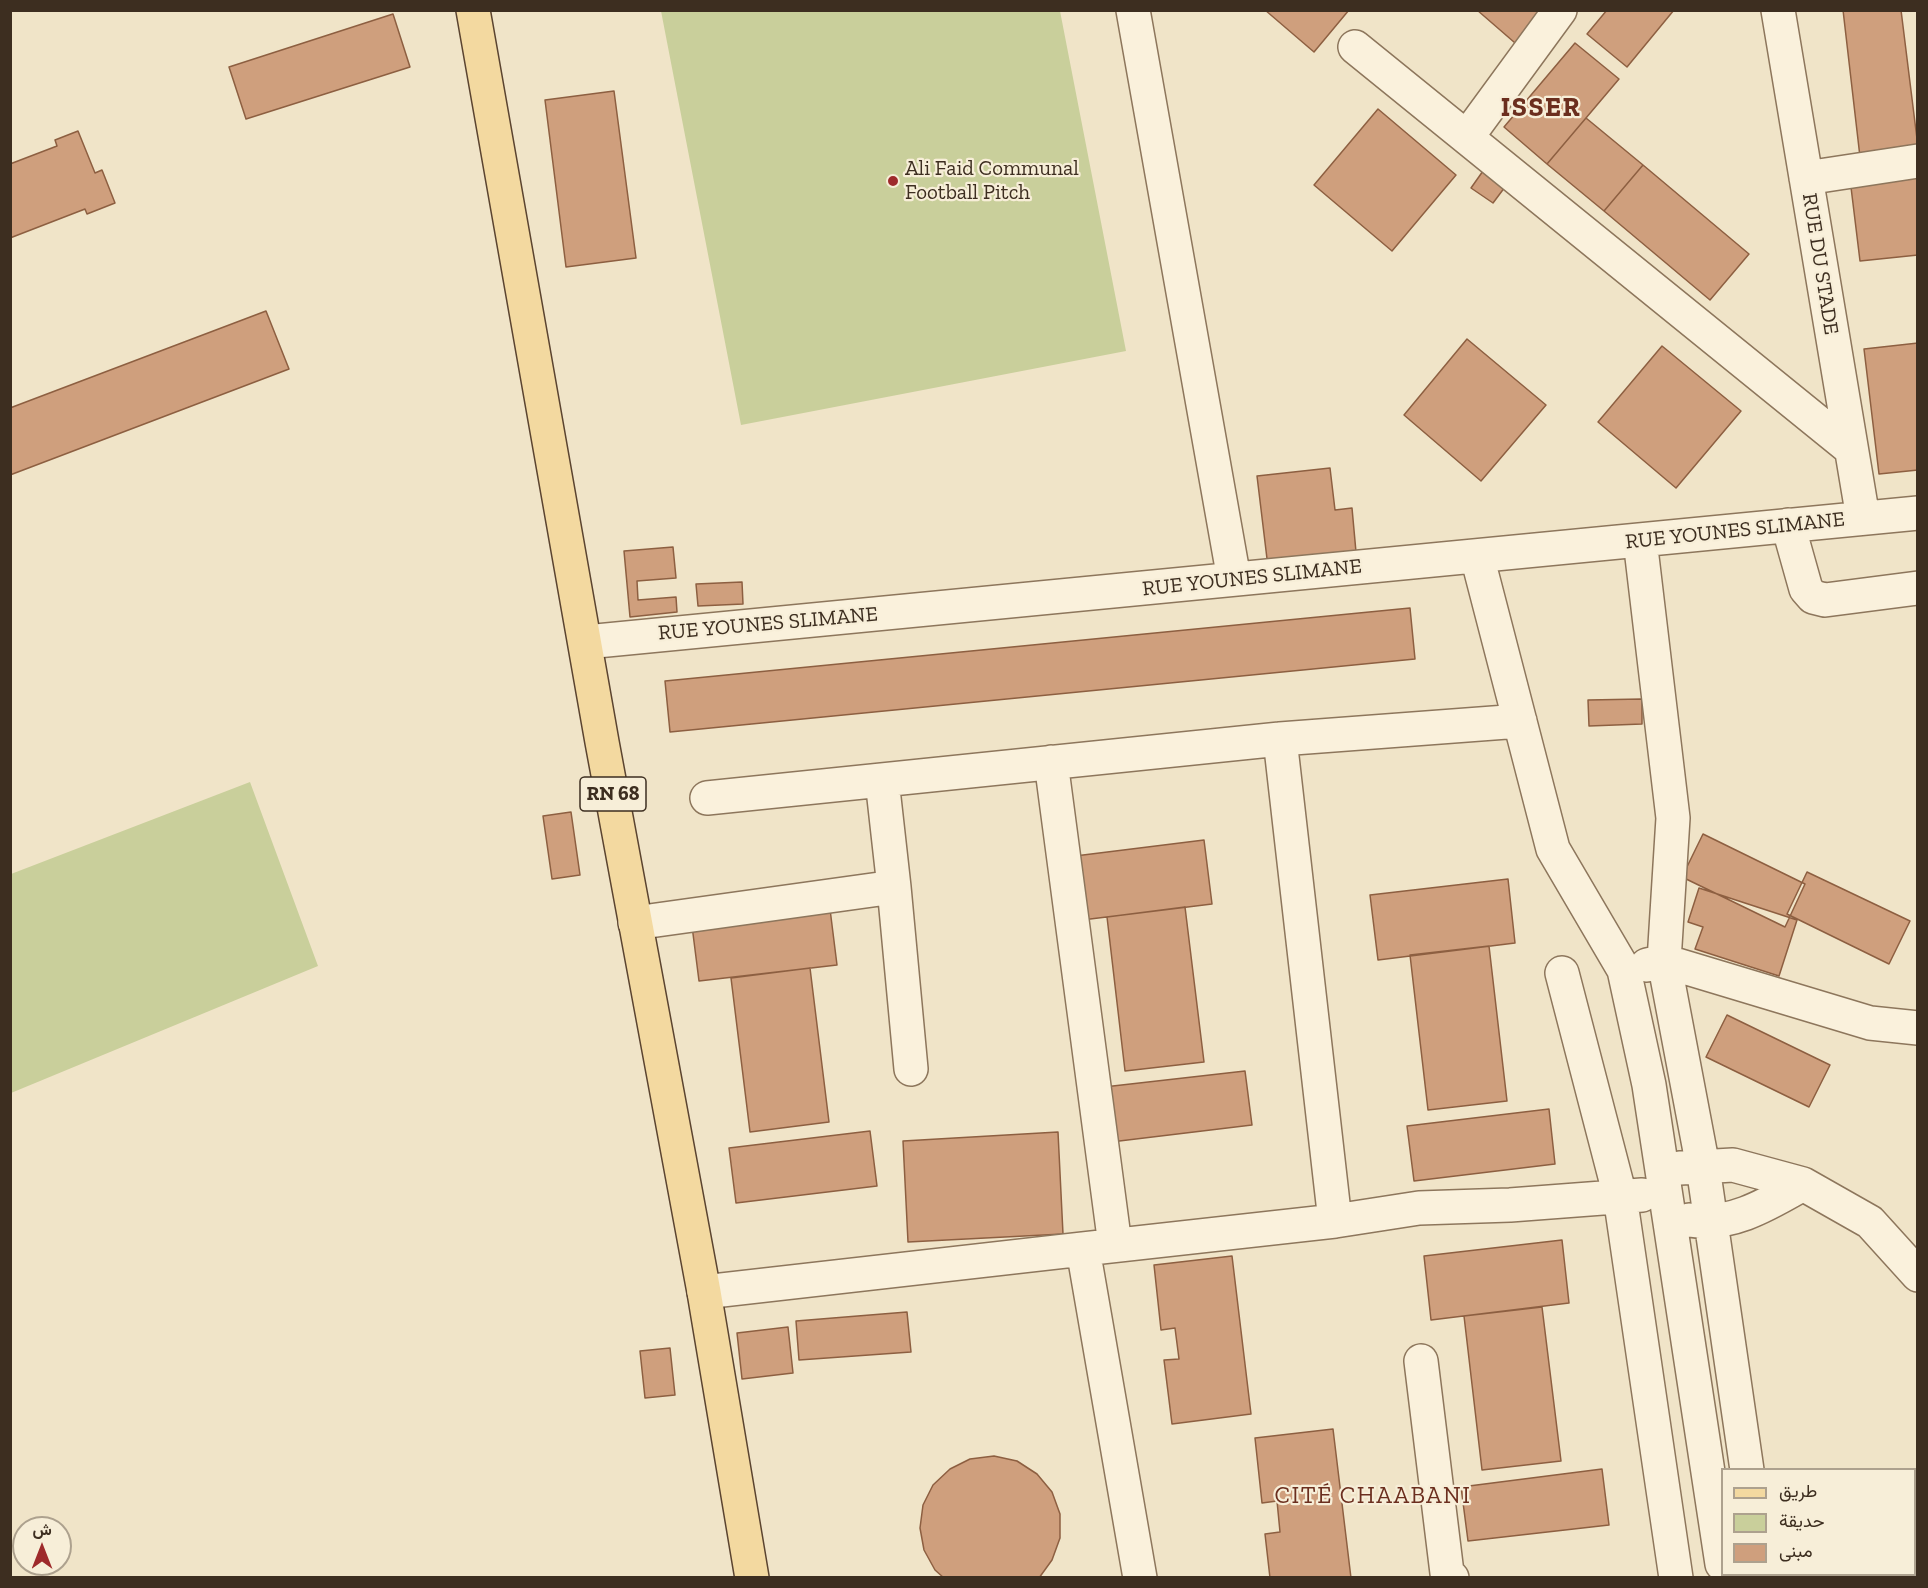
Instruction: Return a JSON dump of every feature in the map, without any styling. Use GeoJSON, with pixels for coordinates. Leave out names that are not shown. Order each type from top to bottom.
{"type":"FeatureCollection","features":[{"type":"Feature","properties":{"kind":"main road","name":"RN 68"},"geometry":{"type":"LineString","coordinates":[[473,10],[635,923],[704,1292],[752,1578]]}},
{"type":"Feature","properties":{"kind":"street"},"geometry":{"type":"LineString","coordinates":[[1132,10],[1234,579]]}},
{"type":"Feature","properties":{"kind":"street"},"geometry":{"type":"LineString","coordinates":[[1467,137],[1560,10]]}},
{"type":"Feature","properties":{"kind":"street","name":"RUE DU STADE"},"geometry":{"type":"LineString","coordinates":[[1778,10],[1863,518]]}},
{"type":"Feature","properties":{"kind":"street"},"geometry":{"type":"LineString","coordinates":[[1355,47],[1851,449]]}},
{"type":"Feature","properties":{"kind":"street"},"geometry":{"type":"LineString","coordinates":[[1806,178],[1917,161]]}},
{"type":"Feature","properties":{"kind":"street","name":"RUE YOUNES SLIMANE"},"geometry":{"type":"LineString","coordinates":[[586,642],[1917,513]]}},
{"type":"Feature","properties":{"kind":"street"},"geometry":{"type":"LineString","coordinates":[[1788,525],[1806,589],[1813,597],[1825,600],[1917,588]]}},
{"type":"Feature","properties":{"kind":"street"},"geometry":{"type":"LineString","coordinates":[[1640,540],[1673,818],[1664,961],[1702,1167],[1747,1468]]}},
{"type":"Feature","properties":{"kind":"street"},"geometry":{"type":"LineString","coordinates":[[1477,556],[1553,849],[1624,970],[1649,1085],[1721,1557]]}},
{"type":"Feature","properties":{"kind":"street"},"geometry":{"type":"LineString","coordinates":[[707,798],[1280,740],[1520,721]]}},
{"type":"Feature","properties":{"kind":"street"},"geometry":{"type":"LineString","coordinates":[[1280,740],[1335,1221]]}},
{"type":"Feature","properties":{"kind":"street"},"geometry":{"type":"LineString","coordinates":[[1051,762],[1114,1245]]}},
{"type":"Feature","properties":{"kind":"street"},"geometry":{"type":"LineString","coordinates":[[882,780],[911,1069]]}},
{"type":"Feature","properties":{"kind":"street"},"geometry":{"type":"LineString","coordinates":[[635,923],[894,887]]}},
{"type":"Feature","properties":{"kind":"street"},"geometry":{"type":"LineString","coordinates":[[1624,970],[1664,961],[1870,1023],[1917,1028]]}},
{"type":"Feature","properties":{"kind":"street"},"geometry":{"type":"LineString","coordinates":[[1562,973],[1620,1197],[1676,1578]]}},
{"type":"Feature","properties":{"kind":"street"},"geometry":{"type":"LineString","coordinates":[[704,1292],[1335,1221],[1419,1208],[1510,1205],[1666,1193],[1702,1167],[1733,1165],[1803,1184],[1870,1222],[1917,1275]]}},
{"type":"Feature","properties":{"kind":"street"},"geometry":{"type":"LineString","coordinates":[[1709,1224],[1752,1212],[1803,1184]]}},
{"type":"Feature","properties":{"kind":"street"},"geometry":{"type":"LineString","coordinates":[[1666,1193],[1709,1224]]}},
{"type":"Feature","properties":{"kind":"street"},"geometry":{"type":"LineString","coordinates":[[1083,1249],[1140,1578]]}},
{"type":"Feature","properties":{"kind":"street"},"geometry":{"type":"LineString","coordinates":[[1421,1361],[1447,1573],[1452,1578]]}},
{"type":"Feature","properties":{"kind":"green space","name":"Ali Faid Communal Football Pitch"},"geometry":{"type":"Polygon","coordinates":[[[661,11],[1060,11],[1126,351],[741,425],[661,11]]]}},
{"type":"Feature","properties":{"kind":"green space"},"geometry":{"type":"Polygon","coordinates":[[[250,782],[318,966],[11,1093],[11,874],[250,782]]]}},
{"type":"Feature","properties":{"kind":"building"},"geometry":{"type":"Polygon","coordinates":[[[1265,10],[1349,10],[1314,52],[1265,10]]]}},
{"type":"Feature","properties":{"kind":"building"},"geometry":{"type":"Polygon","coordinates":[[[1477,10],[1554,10],[1522,49],[1477,10]]]}},
{"type":"Feature","properties":{"kind":"building"},"geometry":{"type":"Polygon","coordinates":[[[1607,10],[1674,10],[1627,67],[1587,34],[1607,10]]]}},
{"type":"Feature","properties":{"kind":"building"},"geometry":{"type":"Polygon","coordinates":[[[1843,10],[1901,10],[1918,147],[1860,157],[1843,10]]]}},
{"type":"Feature","properties":{"kind":"building"},"geometry":{"type":"Polygon","coordinates":[[[393,14],[410,67],[246,119],[229,67],[393,14]]]}},
{"type":"Feature","properties":{"kind":"building"},"geometry":{"type":"Polygon","coordinates":[[[1575,43],[1619,79],[1547,164],[1504,127],[1575,43]]]}},
{"type":"Feature","properties":{"kind":"building"},"geometry":{"type":"Polygon","coordinates":[[[614,91],[636,258],[566,267],[545,100],[614,91]]]}},
{"type":"Feature","properties":{"kind":"building"},"geometry":{"type":"Polygon","coordinates":[[[1378,109],[1456,175],[1392,251],[1314,185],[1378,109]]]}},
{"type":"Feature","properties":{"kind":"building"},"geometry":{"type":"Polygon","coordinates":[[[1586,118],[1643,165],[1604,211],[1547,164],[1586,118]]]}},
{"type":"Feature","properties":{"kind":"building"},"geometry":{"type":"Polygon","coordinates":[[[78,131],[95,173],[102,170],[115,203],[87,214],[85,209],[10,238],[10,164],[57,146],[55,140],[78,131]]]}},
{"type":"Feature","properties":{"kind":"building"},"geometry":{"type":"Polygon","coordinates":[[[1643,165],[1749,254],[1710,300],[1604,211],[1643,165]]]}},
{"type":"Feature","properties":{"kind":"building"},"geometry":{"type":"Polygon","coordinates":[[[1483,171],[1505,187],[1493,203],[1471,188],[1483,171]]]}},
{"type":"Feature","properties":{"kind":"building"},"geometry":{"type":"Polygon","coordinates":[[[1918,172],[1918,255],[1860,261],[1850,179],[1918,172]]]}},
{"type":"Feature","properties":{"kind":"building"},"geometry":{"type":"Polygon","coordinates":[[[266,311],[289,369],[10,475],[10,408],[266,311]]]}},
{"type":"Feature","properties":{"kind":"building"},"geometry":{"type":"Polygon","coordinates":[[[1467,339],[1546,405],[1481,481],[1404,415],[1467,339]]]}},
{"type":"Feature","properties":{"kind":"building"},"geometry":{"type":"Polygon","coordinates":[[[1918,343],[1918,470],[1879,474],[1864,349],[1918,343]]]}},
{"type":"Feature","properties":{"kind":"building"},"geometry":{"type":"Polygon","coordinates":[[[1662,346],[1741,411],[1676,488],[1598,422],[1662,346]]]}},
{"type":"Feature","properties":{"kind":"building"},"geometry":{"type":"Polygon","coordinates":[[[1330,468],[1335,510],[1352,508],[1356,552],[1268,567],[1257,476],[1330,468]]]}},
{"type":"Feature","properties":{"kind":"building"},"geometry":{"type":"Polygon","coordinates":[[[673,547],[676,578],[637,581],[638,600],[676,597],[677,612],[630,617],[624,551],[673,547]]]}},
{"type":"Feature","properties":{"kind":"building"},"geometry":{"type":"Polygon","coordinates":[[[742,582],[743,604],[698,606],[696,584],[742,582]]]}},
{"type":"Feature","properties":{"kind":"building"},"geometry":{"type":"Polygon","coordinates":[[[1410,608],[1415,659],[670,732],[665,681],[1410,608]]]}},
{"type":"Feature","properties":{"kind":"building"},"geometry":{"type":"Polygon","coordinates":[[[1642,699],[1642,724],[1589,726],[1588,700],[1642,699]]]}},
{"type":"Feature","properties":{"kind":"building"},"geometry":{"type":"Polygon","coordinates":[[[571,812],[580,875],[552,879],[543,816],[571,812]]]}},
{"type":"Feature","properties":{"kind":"building"},"geometry":{"type":"Polygon","coordinates":[[[1703,834],[1805,884],[1785,927],[1682,877],[1703,834]]]}},
{"type":"Feature","properties":{"kind":"building"},"geometry":{"type":"Polygon","coordinates":[[[1204,840],[1212,904],[1074,921],[1067,857],[1204,840]]]}},
{"type":"Feature","properties":{"kind":"building"},"geometry":{"type":"Polygon","coordinates":[[[1807,872],[1910,921],[1889,964],[1787,914],[1807,872]]]}},
{"type":"Feature","properties":{"kind":"building"},"geometry":{"type":"Polygon","coordinates":[[[1508,879],[1515,943],[1378,960],[1370,895],[1508,879]]]}},
{"type":"Feature","properties":{"kind":"building"},"geometry":{"type":"Polygon","coordinates":[[[1699,888],[1797,920],[1779,976],[1695,949],[1703,927],[1688,922],[1699,888]]]}},
{"type":"Feature","properties":{"kind":"building"},"geometry":{"type":"Polygon","coordinates":[[[829,901],[837,965],[699,981],[691,918],[829,901]]]}},
{"type":"Feature","properties":{"kind":"building"},"geometry":{"type":"Polygon","coordinates":[[[1185,907],[1204,1062],[1125,1071],[1107,917],[1185,907]]]}},
{"type":"Feature","properties":{"kind":"building"},"geometry":{"type":"Polygon","coordinates":[[[1489,946],[1507,1101],[1428,1110],[1410,955],[1489,946]]]}},
{"type":"Feature","properties":{"kind":"building"},"geometry":{"type":"Polygon","coordinates":[[[810,968],[829,1122],[750,1132],[731,978],[810,968]]]}},
{"type":"Feature","properties":{"kind":"building"},"geometry":{"type":"Polygon","coordinates":[[[1727,1015],[1830,1065],[1809,1107],[1706,1057],[1727,1015]]]}},
{"type":"Feature","properties":{"kind":"building"},"geometry":{"type":"Polygon","coordinates":[[[1245,1071],[1252,1125],[1111,1142],[1104,1087],[1245,1071]]]}},
{"type":"Feature","properties":{"kind":"building"},"geometry":{"type":"Polygon","coordinates":[[[1549,1109],[1555,1164],[1414,1181],[1407,1126],[1549,1109]]]}},
{"type":"Feature","properties":{"kind":"building"},"geometry":{"type":"Polygon","coordinates":[[[870,1131],[877,1186],[736,1203],[729,1148],[870,1131]]]}},
{"type":"Feature","properties":{"kind":"building"},"geometry":{"type":"Polygon","coordinates":[[[1058,1132],[1063,1234],[908,1242],[903,1141],[1058,1132]]]}},
{"type":"Feature","properties":{"kind":"building"},"geometry":{"type":"Polygon","coordinates":[[[1562,1240],[1569,1303],[1431,1320],[1424,1256],[1562,1240]]]}},
{"type":"Feature","properties":{"kind":"building"},"geometry":{"type":"Polygon","coordinates":[[[1232,1256],[1251,1414],[1172,1424],[1164,1360],[1179,1359],[1175,1328],[1161,1330],[1154,1265],[1232,1256]]]}},
{"type":"Feature","properties":{"kind":"building"},"geometry":{"type":"Polygon","coordinates":[[[1542,1307],[1561,1461],[1482,1470],[1464,1316],[1542,1307]]]}},
{"type":"Feature","properties":{"kind":"building"},"geometry":{"type":"Polygon","coordinates":[[[907,1312],[911,1352],[799,1360],[796,1321],[907,1312]]]}},
{"type":"Feature","properties":{"kind":"building"},"geometry":{"type":"Polygon","coordinates":[[[788,1327],[793,1373],[742,1379],[737,1333],[788,1327]]]}},
{"type":"Feature","properties":{"kind":"building"},"geometry":{"type":"Polygon","coordinates":[[[670,1348],[675,1395],[645,1398],[640,1351],[670,1348]]]}},
{"type":"Feature","properties":{"kind":"building"},"geometry":{"type":"Polygon","coordinates":[[[1333,1429],[1351,1578],[1270,1578],[1265,1534],[1280,1532],[1277,1501],[1262,1503],[1255,1438],[1333,1429]]]}},
{"type":"Feature","properties":{"kind":"building"},"geometry":{"type":"Polygon","coordinates":[[[994,1456],[1017,1461],[1037,1474],[1052,1492],[1060,1514],[1060,1538],[1052,1560],[1039,1578],[944,1578],[935,1570],[924,1550],[920,1528],[923,1505],[933,1485],[950,1469],[970,1459],[994,1456]]]}},
{"type":"Feature","properties":{"kind":"building"},"geometry":{"type":"Polygon","coordinates":[[[1602,1469],[1609,1525],[1468,1541],[1461,1487],[1602,1469]]]}},
{"type":"Feature","properties":{"kind":"building"},"geometry":{"type":"Polygon","coordinates":[[[1842,1576],[1899,1576],[1899,1578],[1842,1578],[1842,1576]]]}},
{"type":"Feature","properties":{"kind":"place","name":"Ali Faid Communal Football Pitch"},"geometry":{"type":"Point","coordinates":[893,181]}},
{"type":"Feature","properties":{"kind":"district","name":"ISSER"},"geometry":{"type":"Point","coordinates":[1541,108]}},
{"type":"Feature","properties":{"kind":"district","name":"CITÉ CHAABANI"},"geometry":{"type":"Point","coordinates":[1373,1496]}}]}
